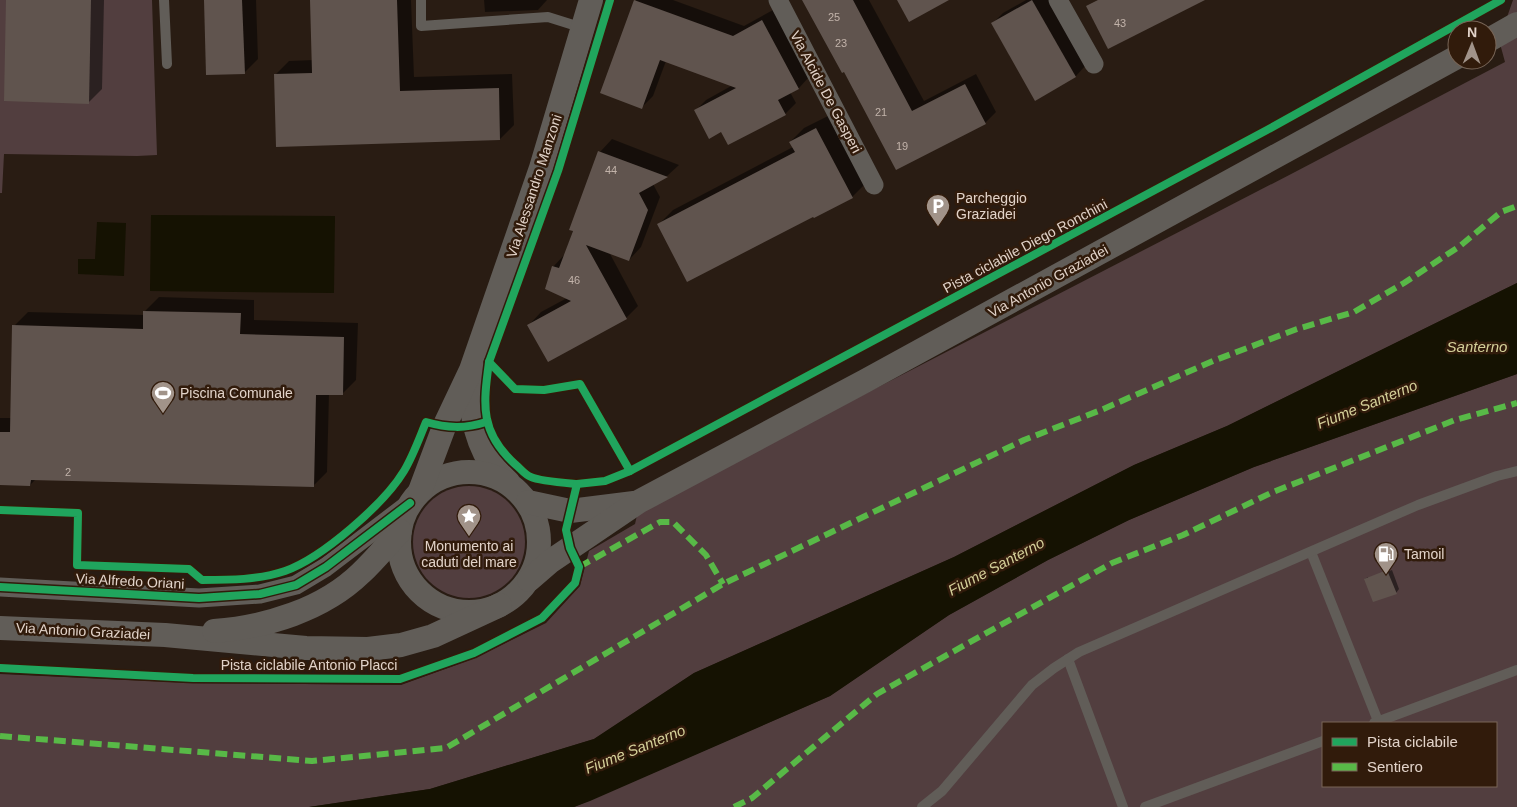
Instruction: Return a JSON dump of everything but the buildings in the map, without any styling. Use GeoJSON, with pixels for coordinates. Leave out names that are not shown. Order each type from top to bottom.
{"type":"FeatureCollection","features":[{"type":"Feature","properties":{"kind":"street","name":"Via Alessandro Manzoni"},"geometry":{"type":"LineString","coordinates":[[415,497],[444,427],[471,370],[541,168],[591,0]]}},
{"type":"Feature","properties":{"kind":"street","name":"Via Alcide De Gasperi"},"geometry":{"type":"LineString","coordinates":[[778,0],[874,185]]}},
{"type":"Feature","properties":{"kind":"street"},"geometry":{"type":"LineString","coordinates":[[1058,0],[1094,64]]}},
{"type":"Feature","properties":{"kind":"street"},"geometry":{"type":"LineString","coordinates":[[1497,35],[1517,24]]}},
{"type":"Feature","properties":{"kind":"street","name":"Via Antonio Graziadei"},"geometry":{"type":"LineString","coordinates":[[529,580],[551,561],[638,502],[865,382],[1447,62]]}},
{"type":"Feature","properties":{"kind":"street","name":"Via Alessandro Manzoni"},"geometry":{"type":"LineString","coordinates":[[471,370],[473,419],[480,442],[490,463],[509,484]]}},
{"type":"Feature","properties":{"kind":"street"},"geometry":{"type":"LineString","coordinates":[[473,471],[492,475],[509,484],[528,502],[537,520],[540,541],[537,561],[529,580],[516,594],[500,604],[484,610],[467,612],[450,609],[434,603],[410,579],[403,564],[399,548],[400,531],[404,516],[415,497],[436,480],[454,473],[473,471]]}},
{"type":"Feature","properties":{"kind":"street","name":"Via Alfredo Oriani"},"geometry":{"type":"LineString","coordinates":[[0,587],[199,598],[260,594],[296,585],[326,567],[415,497]]}},
{"type":"Feature","properties":{"kind":"street","name":"Via Antonio Graziadei"},"geometry":{"type":"LineString","coordinates":[[528,502],[570,511],[638,502]]}},
{"type":"Feature","properties":{"kind":"street","name":"Via Antonio Graziadei"},"geometry":{"type":"LineString","coordinates":[[165,635],[228,630],[280,618],[323,602],[361,574],[400,531]]}},
{"type":"Feature","properties":{"kind":"street","name":"Via Antonio Graziadei"},"geometry":{"type":"LineString","coordinates":[[0,628],[165,635],[306,648],[368,649],[401,645],[433,636],[500,604]]}},
{"type":"Feature","properties":{"kind":"lane"},"geometry":{"type":"LineString","coordinates":[[164,0],[167,64]]}},
{"type":"Feature","properties":{"kind":"lane"},"geometry":{"type":"LineString","coordinates":[[421,0],[421,26],[548,17],[583,28]]}},
{"type":"Feature","properties":{"kind":"lane"},"geometry":{"type":"LineString","coordinates":[[922,807],[942,791],[1032,685],[1054,668],[1080,652],[1418,505],[1497,476],[1517,472]]}},
{"type":"Feature","properties":{"kind":"lane"},"geometry":{"type":"LineString","coordinates":[[1310,552],[1376,722],[1517,670]]}},
{"type":"Feature","properties":{"kind":"lane"},"geometry":{"type":"LineString","coordinates":[[1068,659],[1123,807]]}},
{"type":"Feature","properties":{"kind":"lane"},"geometry":{"type":"LineString","coordinates":[[1145,807],[1322,742]]}},
{"type":"Feature","properties":{"kind":"shaded area"},"geometry":{"type":"Polygon","coordinates":[[[0,0],[152,0],[157,155],[4,154],[2,193],[0,193],[0,0]]]}},
{"type":"Feature","properties":{"kind":"shaded area"},"geometry":{"type":"Polygon","coordinates":[[[1513,0],[1517,0],[1517,283],[1227,426],[1134,465],[954,557],[694,673],[594,739],[430,789],[309,807],[0,807],[0,674],[193,683],[401,685],[475,658],[546,623],[580,586],[589,551],[635,524],[638,511],[1490,70],[1497,70],[1497,66],[1505,62],[1499,40],[1513,0]]]}},
{"type":"Feature","properties":{"kind":"shaded area"},"geometry":{"type":"Polygon","coordinates":[[[1517,374],[1517,807],[574,807],[830,696],[949,615],[1048,560],[1129,520],[1254,467],[1517,374]]]}},
{"type":"Feature","properties":{"kind":"shaded area"},"geometry":{"type":"Polygon","coordinates":[[[469,486],[480,487],[490,491],[508,503],[520,521],[524,531],[524,553],[520,563],[508,581],[490,593],[480,597],[469,598],[458,597],[448,593],[430,581],[418,563],[414,553],[413,542],[414,531],[418,521],[430,503],[448,491],[458,487],[469,486]]]}},
{"type":"Feature","properties":{"kind":"water"},"geometry":{"type":"Polygon","coordinates":[[[151,215],[335,216],[334,293],[150,291],[151,215]]]}},
{"type":"Feature","properties":{"kind":"water"},"geometry":{"type":"Polygon","coordinates":[[[97,222],[126,223],[124,276],[78,274],[78,259],[95,259],[97,222]]]}},
{"type":"Feature","properties":{"kind":"water","name":"Santerno"},"geometry":{"type":"Polygon","coordinates":[[[1517,283],[1517,374],[1254,467],[1129,520],[1048,560],[949,615],[830,696],[590,801],[574,807],[309,807],[430,789],[594,739],[694,673],[954,557],[1134,465],[1227,426],[1517,283]]]}},
{"type":"Feature","properties":{"kind":"marked path"},"geometry":{"type":"LineString","coordinates":[[0,736],[312,761],[446,748],[723,584],[1024,440],[1101,410],[1213,361],[1297,329],[1354,312],[1404,283],[1460,246],[1501,212],[1517,206]]}},
{"type":"Feature","properties":{"kind":"marked path"},"geometry":{"type":"LineString","coordinates":[[734,807],[752,798],[877,694],[1112,563],[1183,535],[1273,492],[1455,420],[1517,403]]}},
{"type":"Feature","properties":{"kind":"marked path"},"geometry":{"type":"LineString","coordinates":[[579,567],[660,522],[673,522],[706,555],[723,584]]}},
{"type":"Feature","properties":{"kind":"cycle path"},"geometry":{"type":"LineString","coordinates":[[610,0],[558,171],[489,362],[515,389],[544,390],[580,384],[630,471]]}},
{"type":"Feature","properties":{"kind":"cycle path","name":"Pista ciclabile Diego Ronchini"},"geometry":{"type":"LineString","coordinates":[[0,668],[193,678],[400,679],[474,653],[542,618],[575,583],[579,567],[570,548],[566,530],[577,484],[605,481],[630,471],[1267,130],[1501,0]]}},
{"type":"Feature","properties":{"kind":"cycle path"},"geometry":{"type":"LineString","coordinates":[[489,362],[485,405],[490,430],[496,442],[504,453],[529,476],[546,481],[577,484]]}},
{"type":"Feature","properties":{"kind":"cycle path"},"geometry":{"type":"LineString","coordinates":[[0,510],[78,513],[77,565],[189,569],[202,580],[254,578],[285,571],[316,555],[367,514],[395,484],[404,471],[426,422],[456,427],[486,422]]}},
{"type":"Feature","properties":{"kind":"cycle path"},"geometry":{"type":"LineString","coordinates":[[0,587],[199,598],[260,594],[296,585],[326,567],[410,503]]}},
{"type":"Feature","properties":{"kind":"place","name":"Parcheggio Graziadei"},"geometry":{"type":"Point","coordinates":[938,227]}},
{"type":"Feature","properties":{"kind":"place","name":"Piscina Comunale"},"geometry":{"type":"Point","coordinates":[163,414]}},
{"type":"Feature","properties":{"kind":"place","name":"Monumento ai caduti del mare"},"geometry":{"type":"Point","coordinates":[469,537]}},
{"type":"Feature","properties":{"kind":"place","name":"Tamoil"},"geometry":{"type":"Point","coordinates":[1386,575]}},
{"type":"Feature","properties":{"kind":"water label","name":"Fiume Santerno"},"geometry":{"type":"Point","coordinates":[1367,404]}},
{"type":"Feature","properties":{"kind":"water label","name":"Fiume Santerno"},"geometry":{"type":"Point","coordinates":[996,566]}},
{"type":"Feature","properties":{"kind":"water label","name":"Fiume Santerno"},"geometry":{"type":"Point","coordinates":[635,749]}}]}
